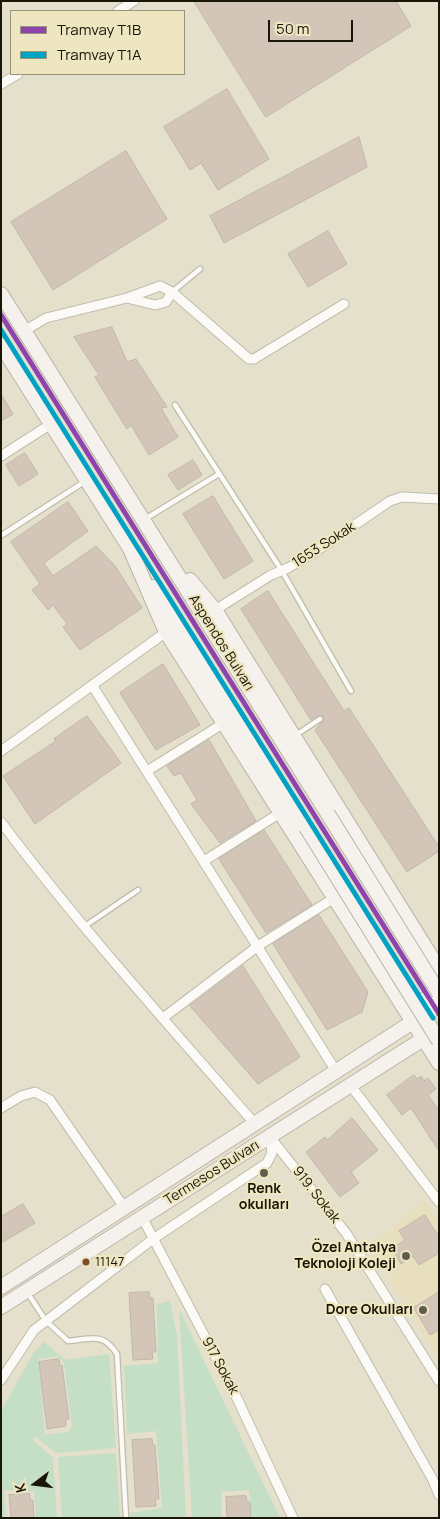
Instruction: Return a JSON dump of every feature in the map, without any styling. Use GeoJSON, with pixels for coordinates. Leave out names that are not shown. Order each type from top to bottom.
{"type":"FeatureCollection","features":[{"type":"Feature","properties":{"kind":"main road","name":"Aspendos Bulvarı"},"geometry":{"type":"LineString","coordinates":[[1,294],[439,993]]}},
{"type":"Feature","properties":{"kind":"main road","name":"Aspendos Bulvarı"},"geometry":{"type":"LineString","coordinates":[[1,345],[439,1041]]}},
{"type":"Feature","properties":{"kind":"main road"},"geometry":{"type":"LineString","coordinates":[[152,533],[214,610],[439,969]]}},
{"type":"Feature","properties":{"kind":"main road"},"geometry":{"type":"LineString","coordinates":[[131,551],[166,632],[439,1063]]}},
{"type":"Feature","properties":{"kind":"main road"},"geometry":{"type":"LineString","coordinates":[[397,999],[409,1005],[423,1002],[433,994],[439,985]]}},
{"type":"Feature","properties":{"kind":"main road","name":"Termesos Bulvarı"},"geometry":{"type":"LineString","coordinates":[[1,1286],[439,1005]]}},
{"type":"Feature","properties":{"kind":"main road","name":"Termesos Bulvarı"},"geometry":{"type":"LineString","coordinates":[[1,1307],[439,1030]]}},
{"type":"Feature","properties":{"kind":"street"},"geometry":{"type":"LineString","coordinates":[[120,10],[134,1]]}},
{"type":"Feature","properties":{"kind":"street"},"geometry":{"type":"LineString","coordinates":[[1,84],[16,75]]}},
{"type":"Feature","properties":{"kind":"street"},"geometry":{"type":"LineString","coordinates":[[24,331],[46,318],[127,298],[160,286],[172,292],[249,359],[254,359],[344,304]]}},
{"type":"Feature","properties":{"kind":"street"},"geometry":{"type":"LineString","coordinates":[[127,298],[156,305],[166,302],[172,292]]}},
{"type":"Feature","properties":{"kind":"street"},"geometry":{"type":"LineString","coordinates":[[1,456],[51,424]]}},
{"type":"Feature","properties":{"kind":"street","name":"1653 Sokak"},"geometry":{"type":"LineString","coordinates":[[214,610],[271,575],[282,571],[315,552],[390,500],[402,497],[439,498]]}},
{"type":"Feature","properties":{"kind":"street"},"geometry":{"type":"LineString","coordinates":[[1,751],[166,632]]}},
{"type":"Feature","properties":{"kind":"street"},"geometry":{"type":"LineString","coordinates":[[92,685],[336,1072]]}},
{"type":"Feature","properties":{"kind":"street"},"geometry":{"type":"LineString","coordinates":[[147,771],[224,723]]}},
{"type":"Feature","properties":{"kind":"street"},"geometry":{"type":"LineString","coordinates":[[204,861],[280,813]]}},
{"type":"Feature","properties":{"kind":"street"},"geometry":{"type":"LineString","coordinates":[[1,822],[85,926],[255,1124]]}},
{"type":"Feature","properties":{"kind":"street"},"geometry":{"type":"LineString","coordinates":[[163,1018],[258,946],[334,898]]}},
{"type":"Feature","properties":{"kind":"street"},"geometry":{"type":"LineString","coordinates":[[351,1086],[439,1202]]}},
{"type":"Feature","properties":{"kind":"street"},"geometry":{"type":"LineString","coordinates":[[1,1108],[21,1096],[35,1092],[50,1100],[124,1207]]}},
{"type":"Feature","properties":{"kind":"street"},"geometry":{"type":"LineString","coordinates":[[1,1380],[34,1330],[153,1239],[267,1163],[272,1153],[270,1137]]}},
{"type":"Feature","properties":{"kind":"street","name":"919. Sokak"},"geometry":{"type":"LineString","coordinates":[[270,1137],[346,1233],[439,1381]]}},
{"type":"Feature","properties":{"kind":"street","name":"917 Sokak"},"geometry":{"type":"LineString","coordinates":[[142,1217],[235,1394],[293,1518]]}},
{"type":"Feature","properties":{"kind":"street"},"geometry":{"type":"LineString","coordinates":[[325,1289],[436,1479],[439,1495]]}},
{"type":"Feature","properties":{"kind":"lane"},"geometry":{"type":"LineString","coordinates":[[172,292],[200,269]]}},
{"type":"Feature","properties":{"kind":"lane"},"geometry":{"type":"LineString","coordinates":[[175,405],[282,571],[351,691]]}},
{"type":"Feature","properties":{"kind":"lane"},"geometry":{"type":"LineString","coordinates":[[144,520],[219,474]]}},
{"type":"Feature","properties":{"kind":"lane"},"geometry":{"type":"LineString","coordinates":[[2,536],[86,480]]}},
{"type":"Feature","properties":{"kind":"lane"},"geometry":{"type":"LineString","coordinates":[[294,736],[320,719]]}},
{"type":"Feature","properties":{"kind":"lane"},"geometry":{"type":"LineString","coordinates":[[85,926],[138,890]]}},
{"type":"Feature","properties":{"kind":"lane"},"geometry":{"type":"LineString","coordinates":[[26,1291],[46,1321],[68,1340],[102,1338],[110,1342],[118,1354],[126,1518]]}},
{"type":"Feature","properties":{"kind":"shaded area","name":"Özel Antalya Teknoloji Koleji"},"geometry":{"type":"Polygon","coordinates":[[[424,1201],[439,1223],[439,1359],[368,1246],[424,1201]]]}},
{"type":"Feature","properties":{"kind":"green space"},"geometry":{"type":"Polygon","coordinates":[[[170,1301],[177,1335],[186,1518],[130,1518],[130,1513],[162,1508],[162,1506],[156,1431],[127,1434],[124,1366],[158,1363],[157,1304],[170,1301]]]}},
{"type":"Feature","properties":{"kind":"green space"},"geometry":{"type":"Polygon","coordinates":[[[179,1309],[280,1518],[252,1518],[249,1490],[221,1492],[222,1518],[192,1518],[179,1309]]]}},
{"type":"Feature","properties":{"kind":"green space"},"geometry":{"type":"Polygon","coordinates":[[[44,1342],[65,1360],[109,1354],[116,1448],[56,1453],[34,1436],[33,1440],[53,1458],[57,1518],[36,1518],[34,1491],[4,1490],[6,1518],[1,1518],[1,1411],[34,1352],[44,1342]],[[58,1356],[39,1359],[45,1435],[68,1432],[72,1427],[64,1363],[58,1356]]]}},
{"type":"Feature","properties":{"kind":"green space"},"geometry":{"type":"Polygon","coordinates":[[[116,1453],[120,1518],[62,1518],[58,1457],[116,1453]]]}},
{"type":"Feature","properties":{"kind":"building"},"geometry":{"type":"Polygon","coordinates":[[[194,1],[396,1],[411,26],[266,117],[194,1]]]}},
{"type":"Feature","properties":{"kind":"building"},"geometry":{"type":"Polygon","coordinates":[[[227,89],[269,159],[218,190],[201,163],[190,170],[164,127],[227,89]]]}},
{"type":"Feature","properties":{"kind":"building"},"geometry":{"type":"Polygon","coordinates":[[[359,137],[367,167],[224,243],[210,216],[359,137]]]}},
{"type":"Feature","properties":{"kind":"building"},"geometry":{"type":"Polygon","coordinates":[[[126,151],[167,219],[53,290],[11,222],[126,151]]]}},
{"type":"Feature","properties":{"kind":"building"},"geometry":{"type":"Polygon","coordinates":[[[328,231],[347,264],[308,287],[288,254],[328,231]]]}},
{"type":"Feature","properties":{"kind":"building"},"geometry":{"type":"Polygon","coordinates":[[[112,327],[127,362],[136,359],[167,407],[161,408],[178,437],[149,455],[131,425],[127,429],[95,377],[99,375],[74,337],[112,327]]]}},
{"type":"Feature","properties":{"kind":"building"},"geometry":{"type":"Polygon","coordinates":[[[1,394],[13,414],[1,421],[1,394]]]}},
{"type":"Feature","properties":{"kind":"building"},"geometry":{"type":"Polygon","coordinates":[[[25,453],[38,474],[19,486],[6,465],[25,453]]]}},
{"type":"Feature","properties":{"kind":"building"},"geometry":{"type":"Polygon","coordinates":[[[193,460],[202,475],[178,490],[168,475],[193,460]]]}},
{"type":"Feature","properties":{"kind":"building"},"geometry":{"type":"Polygon","coordinates":[[[213,496],[253,561],[224,579],[183,514],[213,496]]]}},
{"type":"Feature","properties":{"kind":"building"},"geometry":{"type":"Polygon","coordinates":[[[68,502],[88,531],[44,563],[53,576],[96,546],[115,566],[142,608],[80,650],[63,627],[67,624],[53,605],[48,610],[32,590],[40,584],[11,542],[68,502]]]}},
{"type":"Feature","properties":{"kind":"building"},"geometry":{"type":"Polygon","coordinates":[[[268,591],[344,711],[349,708],[439,847],[439,851],[407,872],[315,730],[324,717],[319,715],[311,720],[241,609],[268,591]]]}},
{"type":"Feature","properties":{"kind":"building"},"geometry":{"type":"Polygon","coordinates":[[[163,664],[200,725],[156,750],[120,693],[163,664]]]}},
{"type":"Feature","properties":{"kind":"building"},"geometry":{"type":"Polygon","coordinates":[[[87,716],[121,763],[35,824],[3,776],[56,741],[54,739],[87,716]]]}},
{"type":"Feature","properties":{"kind":"building"},"geometry":{"type":"Polygon","coordinates":[[[209,740],[256,821],[220,843],[191,804],[197,800],[181,773],[174,776],[167,766],[209,740]]]}},
{"type":"Feature","properties":{"kind":"building"},"geometry":{"type":"Polygon","coordinates":[[[264,830],[312,905],[266,933],[219,859],[264,830]]]}},
{"type":"Feature","properties":{"kind":"building"},"geometry":{"type":"Polygon","coordinates":[[[319,915],[368,992],[362,1012],[327,1030],[273,944],[319,915]]]}},
{"type":"Feature","properties":{"kind":"building"},"geometry":{"type":"Polygon","coordinates":[[[243,966],[300,1057],[258,1084],[190,1006],[243,966]]]}},
{"type":"Feature","properties":{"kind":"building"},"geometry":{"type":"Polygon","coordinates":[[[414,1075],[417,1079],[421,1076],[424,1081],[428,1078],[436,1089],[428,1095],[439,1111],[439,1151],[411,1108],[402,1115],[387,1095],[414,1075]]]}},
{"type":"Feature","properties":{"kind":"building"},"geometry":{"type":"Polygon","coordinates":[[[352,1118],[378,1150],[351,1172],[359,1183],[340,1197],[306,1152],[325,1137],[327,1140],[352,1118]]]}},
{"type":"Feature","properties":{"kind":"building"},"geometry":{"type":"Polygon","coordinates":[[[23,1204],[35,1223],[1,1243],[1,1217],[23,1204]]]}},
{"type":"Feature","properties":{"kind":"building"},"geometry":{"type":"Polygon","coordinates":[[[425,1215],[439,1237],[439,1253],[419,1265],[413,1256],[401,1264],[392,1248],[405,1240],[399,1231],[425,1215]]]}},
{"type":"Feature","properties":{"kind":"building"},"geometry":{"type":"Polygon","coordinates":[[[149,1292],[150,1298],[153,1298],[156,1352],[152,1352],[153,1359],[133,1360],[129,1293],[149,1292]]]}},
{"type":"Feature","properties":{"kind":"building"},"geometry":{"type":"Polygon","coordinates":[[[439,1292],[439,1330],[430,1335],[414,1308],[439,1292]]]}},
{"type":"Feature","properties":{"kind":"building"},"geometry":{"type":"Polygon","coordinates":[[[59,1359],[60,1366],[62,1365],[69,1419],[66,1419],[66,1426],[47,1429],[39,1362],[59,1359]]]}},
{"type":"Feature","properties":{"kind":"building"},"geometry":{"type":"Polygon","coordinates":[[[152,1439],[153,1445],[155,1445],[159,1499],[155,1499],[156,1506],[136,1507],[132,1440],[152,1439]]]}},
{"type":"Feature","properties":{"kind":"building"},"geometry":{"type":"Polygon","coordinates":[[[30,1494],[30,1500],[33,1500],[34,1518],[11,1518],[9,1495],[30,1494]]]}},
{"type":"Feature","properties":{"kind":"building"},"geometry":{"type":"Polygon","coordinates":[[[246,1496],[247,1502],[250,1502],[251,1518],[227,1518],[226,1497],[246,1496]]]}},
{"type":"Feature","properties":{"kind":"tram line","name":"T1B"},"geometry":{"type":"LineString","coordinates":[[1,315],[439,1014]]}},
{"type":"Feature","properties":{"kind":"tram line","name":"T1A"},"geometry":{"type":"LineString","coordinates":[[1,330],[433,1018]]}},
{"type":"Feature","properties":{"kind":"place","name":"Renk okulları"},"geometry":{"type":"Point","coordinates":[264,1173]}},
{"type":"Feature","properties":{"kind":"place","name":"Özel Antalya Teknoloji Koleji"},"geometry":{"type":"Point","coordinates":[406,1256]}},
{"type":"Feature","properties":{"kind":"place","name":"11147"},"geometry":{"type":"Point","coordinates":[86,1262]}},
{"type":"Feature","properties":{"kind":"place","name":"Dore Okulları"},"geometry":{"type":"Point","coordinates":[423,1310]}}]}
